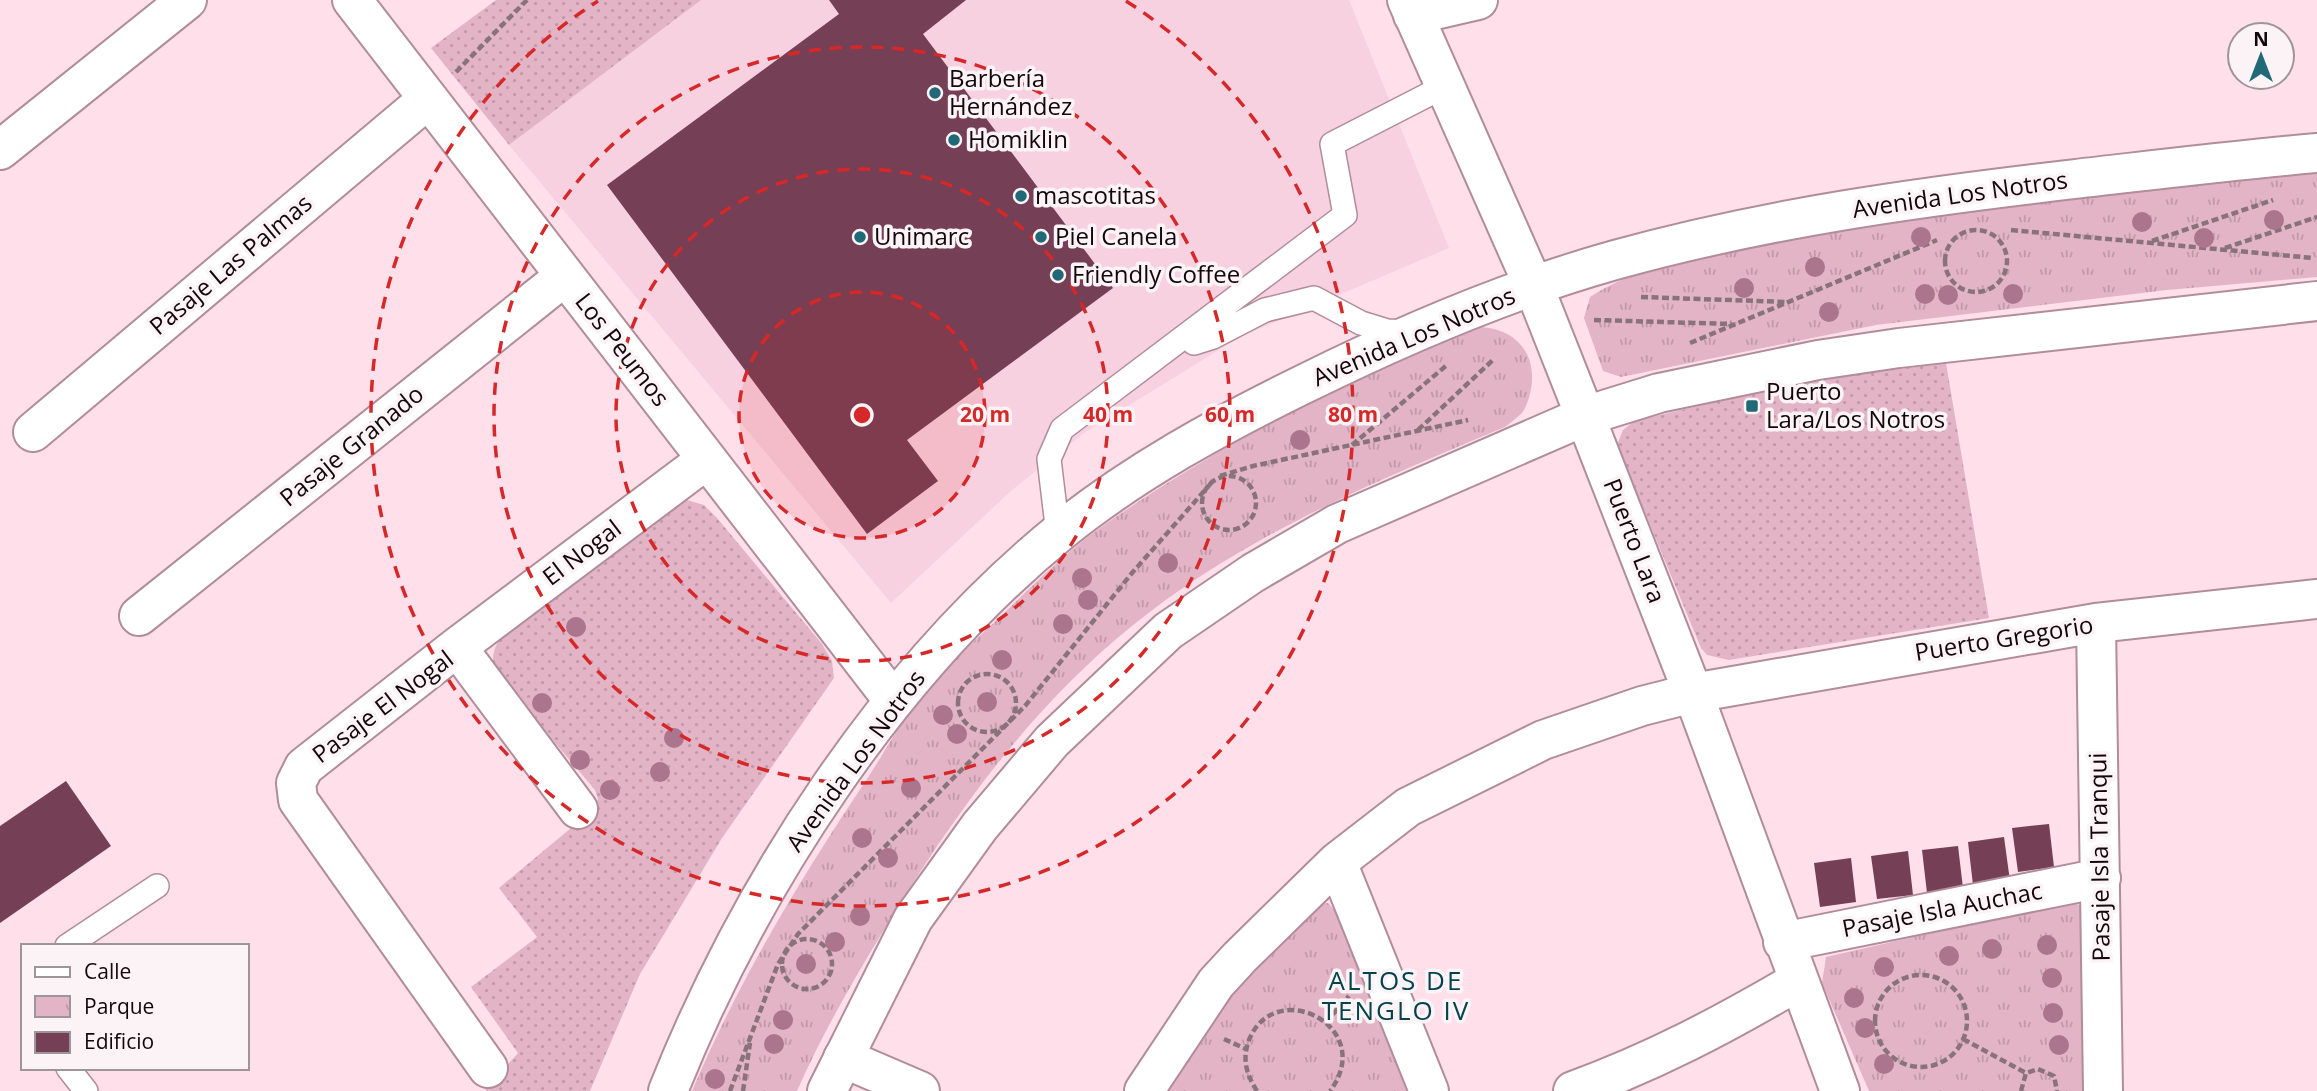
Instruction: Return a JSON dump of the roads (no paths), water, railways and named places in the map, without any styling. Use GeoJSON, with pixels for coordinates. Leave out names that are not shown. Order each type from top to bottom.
{"type":"FeatureCollection","features":[{"type":"Feature","properties":{"kind":"street"},"geometry":{"type":"LineString","coordinates":[[0,149],[187,0]]}},
{"type":"Feature","properties":{"kind":"street","name":"Los Peumos"},"geometry":{"type":"LineString","coordinates":[[352,0],[893,700]]}},
{"type":"Feature","properties":{"kind":"street"},"geometry":{"type":"LineString","coordinates":[[1410,7],[1478,0]]}},
{"type":"Feature","properties":{"kind":"street","name":"Puerto Lara"},"geometry":{"type":"LineString","coordinates":[[1410,7],[1534,287],[1693,694],[1840,1091]]}},
{"type":"Feature","properties":{"kind":"street","name":"Pasaje Las Palmas"},"geometry":{"type":"LineString","coordinates":[[33,432],[428,99]]}},
{"type":"Feature","properties":{"kind":"street","name":"Avenida Los Notros"},"geometry":{"type":"LineString","coordinates":[[668,1091],[698,1018],[746,927],[816,812],[893,700],[966,618],[1058,534],[1103,499],[1255,408],[1415,332],[1534,287],[1610,262],[1700,239],[1867,206],[2317,153]]}},
{"type":"Feature","properties":{"kind":"street","name":"Pasaje Granado"},"geometry":{"type":"LineString","coordinates":[[139,616],[565,276]]}},
{"type":"Feature","properties":{"kind":"street"},"geometry":{"type":"LineString","coordinates":[[920,1091],[835,1074],[914,919],[980,827],[1052,741],[1168,631],[1253,573],[1337,524],[1585,416],[1659,393],[1818,360],[2143,318],[2317,301]]}},
{"type":"Feature","properties":{"kind":"street","name":"El Nogal"},"geometry":{"type":"LineString","coordinates":[[457,647],[706,460]]}},
{"type":"Feature","properties":{"kind":"street","name":"Puerto Gregorio"},"geometry":{"type":"LineString","coordinates":[[1144,1091],[1216,983],[1337,862],[1408,807],[1493,762],[1590,722],[1693,694],[2096,623],[2317,599]]}},
{"type":"Feature","properties":{"kind":"street","name":"Pasaje Isla Tranqui"},"geometry":{"type":"LineString","coordinates":[[2096,623],[2104,1091]]}},
{"type":"Feature","properties":{"kind":"street","name":"Pasaje El Nogal"},"geometry":{"type":"LineString","coordinates":[[488,1068],[298,800],[296,783],[304,767],[457,647],[578,809]]}},
{"type":"Feature","properties":{"kind":"street"},"geometry":{"type":"LineString","coordinates":[[1337,862],[1429,1091]]}},
{"type":"Feature","properties":{"kind":"street","name":"Pasaje Isla Auchac"},"geometry":{"type":"LineString","coordinates":[[1783,942],[2101,878]]}},
{"type":"Feature","properties":{"kind":"street"},"geometry":{"type":"LineString","coordinates":[[1573,1091],[1671,1052],[1716,1030],[1798,981]]}},
{"type":"Feature","properties":{"kind":"lane"},"geometry":{"type":"LineString","coordinates":[[1058,534],[1049,459],[1062,429],[1178,344],[1345,215],[1332,144],[1445,86]]}},
{"type":"Feature","properties":{"kind":"lane"},"geometry":{"type":"LineString","coordinates":[[1178,344],[1196,343],[1265,310],[1314,298],[1361,323],[1387,331],[1415,332]]}},
{"type":"Feature","properties":{"kind":"lane"},"geometry":{"type":"LineString","coordinates":[[70,944],[157,886]]}},
{"type":"Feature","properties":{"kind":"lane"},"geometry":{"type":"LineString","coordinates":[[70,1070],[86,1091]]}},
{"type":"Feature","properties":{"kind":"place","name":"Barbería Hernández"},"geometry":{"type":"Point","coordinates":[935,93]}},
{"type":"Feature","properties":{"kind":"place","name":"Homiklin"},"geometry":{"type":"Point","coordinates":[954,140]}},
{"type":"Feature","properties":{"kind":"place","name":"mascotitas"},"geometry":{"type":"Point","coordinates":[1021,196]}},
{"type":"Feature","properties":{"kind":"place","name":"Unimarc"},"geometry":{"type":"Point","coordinates":[860,237]}},
{"type":"Feature","properties":{"kind":"place","name":"Piel Canela"},"geometry":{"type":"Point","coordinates":[1041,237]}},
{"type":"Feature","properties":{"kind":"place","name":"Friendly Coffee"},"geometry":{"type":"Point","coordinates":[1058,275]}},
{"type":"Feature","properties":{"kind":"place","name":"Puerto Lara/Los Notros"},"geometry":{"type":"Point","coordinates":[1752,406]}},
{"type":"Feature","properties":{"kind":"district","name":"ALTOS DE TENGLO IV"},"geometry":{"type":"Point","coordinates":[1396,996]}}]}
